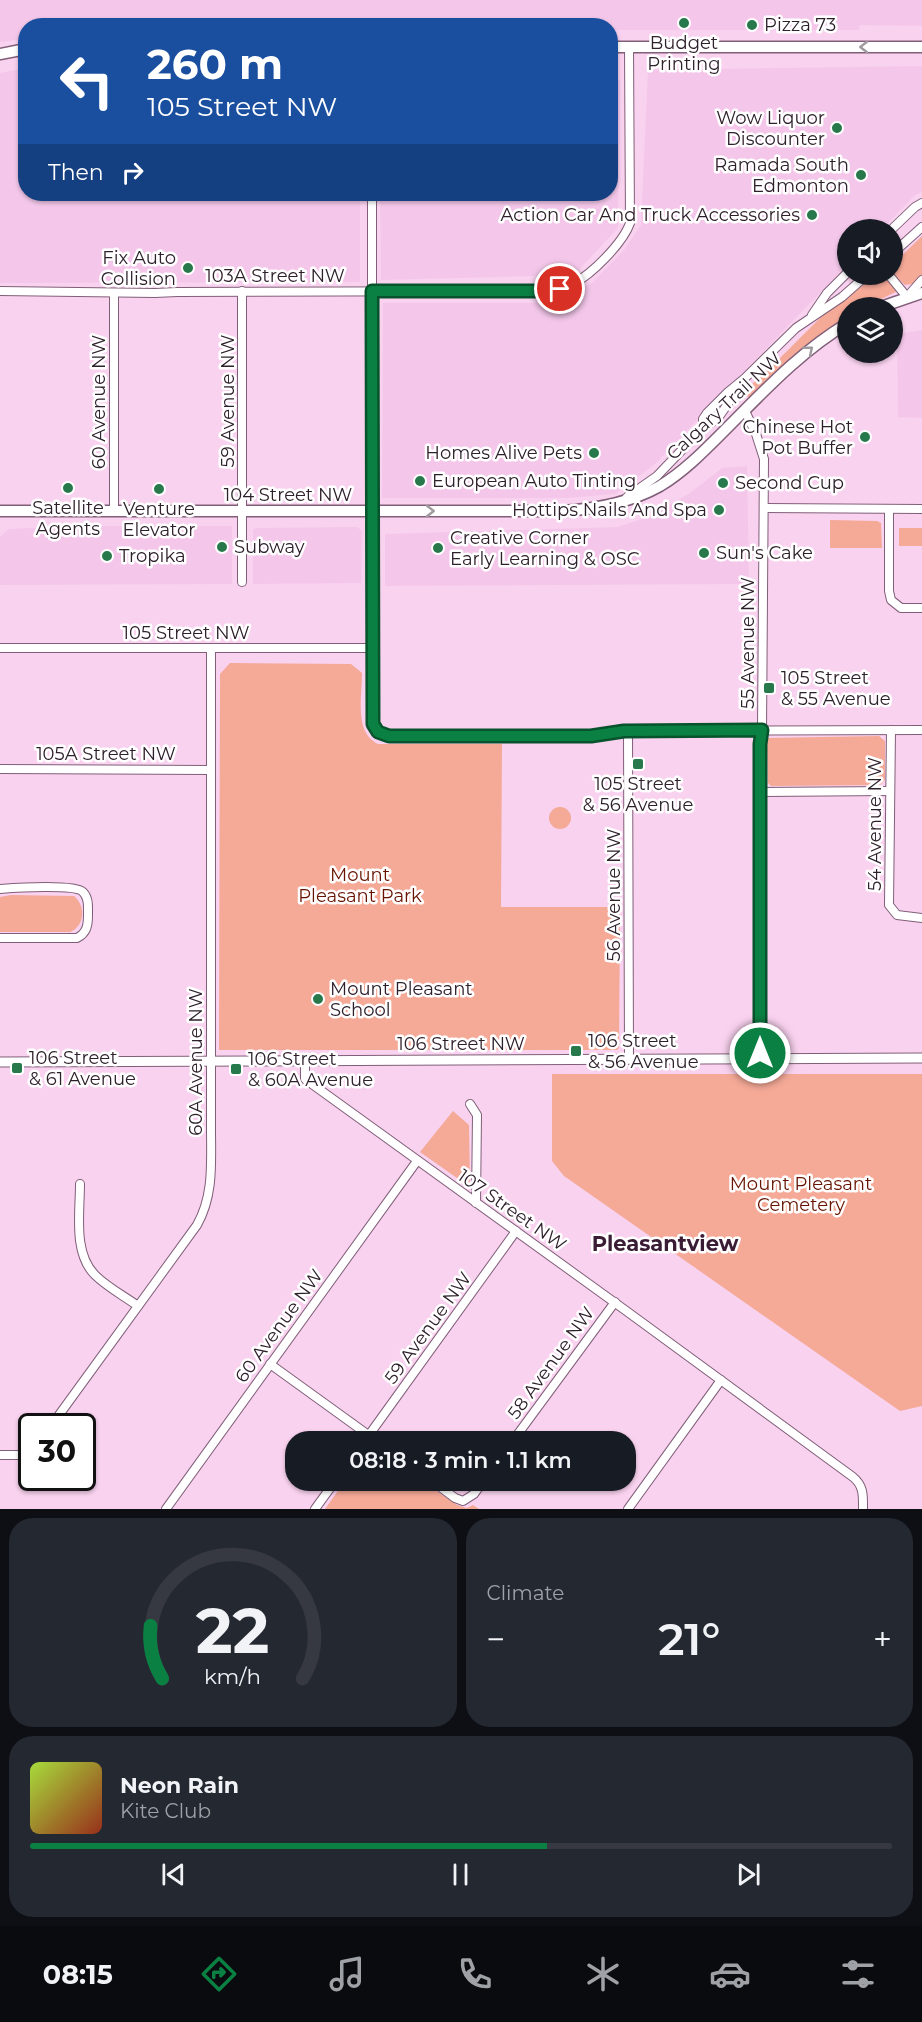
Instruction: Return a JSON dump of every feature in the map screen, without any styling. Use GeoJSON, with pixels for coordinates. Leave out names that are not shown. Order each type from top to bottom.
{"type":"FeatureCollection","features":[{"type":"Feature","properties":{"kind":"main road"},"geometry":{"type":"LineString","coordinates":[[618,47],[922,47]]}},
{"type":"Feature","properties":{"kind":"main road"},"geometry":{"type":"LineString","coordinates":[[0,54],[18,51]]}},
{"type":"Feature","properties":{"kind":"main road"},"geometry":{"type":"LineString","coordinates":[[903,299],[922,293]]}},
{"type":"Feature","properties":{"kind":"main road","name":"Calgary Trail NW"},"geometry":{"type":"LineString","coordinates":[[615,504],[653,489],[671,478],[706,448],[803,355],[837,331]]}},
{"type":"Feature","properties":{"kind":"main road","name":"104 Street NW"},"geometry":{"type":"LineString","coordinates":[[0,511],[574,510],[615,504]]}},
{"type":"Feature","properties":{"kind":"street","name":"103A Street NW"},"geometry":{"type":"LineString","coordinates":[[0,291],[114,293],[545,291],[574,284],[591,271],[620,242],[630,223],[629,47]]}},
{"type":"Feature","properties":{"kind":"street"},"geometry":{"type":"LineString","coordinates":[[372,201],[372,717],[375,728],[381,734],[389,736],[591,736],[628,731],[922,730]]}},
{"type":"Feature","properties":{"kind":"street"},"geometry":{"type":"LineString","coordinates":[[903,220],[920,206]]}},
{"type":"Feature","properties":{"kind":"street"},"geometry":{"type":"LineString","coordinates":[[903,244],[922,227]]}},
{"type":"Feature","properties":{"kind":"street"},"geometry":{"type":"LineString","coordinates":[[898,285],[908,297],[922,280]]}},
{"type":"Feature","properties":{"kind":"street","name":"Calgary Trail NW"},"geometry":{"type":"LineString","coordinates":[[809,318],[826,293],[837,283]]}},
{"type":"Feature","properties":{"kind":"street","name":"Calgary Trail NW"},"geometry":{"type":"LineString","coordinates":[[615,504],[657,476],[703,428],[706,413],[796,328],[856,285]]}},
{"type":"Feature","properties":{"kind":"street","name":"59 Avenue NW"},"geometry":{"type":"LineString","coordinates":[[242,291],[242,582]]}},
{"type":"Feature","properties":{"kind":"street","name":"60 Avenue NW"},"geometry":{"type":"LineString","coordinates":[[114,293],[114,511]]}},
{"type":"Feature","properties":{"kind":"street","name":"55 Avenue NW"},"geometry":{"type":"LineString","coordinates":[[745,411],[763,454],[760,1059]]}},
{"type":"Feature","properties":{"kind":"street"},"geometry":{"type":"LineString","coordinates":[[764,508],[922,509]]}},
{"type":"Feature","properties":{"kind":"street"},"geometry":{"type":"LineString","coordinates":[[889,509],[889,591],[894,604],[901,608],[922,608]]}},
{"type":"Feature","properties":{"kind":"street","name":"105 Street NW"},"geometry":{"type":"LineString","coordinates":[[0,648],[372,648]]}},
{"type":"Feature","properties":{"kind":"street","name":"60A Avenue NW"},"geometry":{"type":"LineString","coordinates":[[60,1413],[197,1225],[206,1204],[211,1178],[211,648]]}},
{"type":"Feature","properties":{"kind":"street","name":"54 Avenue NW"},"geometry":{"type":"LineString","coordinates":[[891,730],[889,905],[897,915],[922,918]]}},
{"type":"Feature","properties":{"kind":"street","name":"56 Avenue NW"},"geometry":{"type":"LineString","coordinates":[[628,731],[629,1058]]}},
{"type":"Feature","properties":{"kind":"street","name":"105A Street NW"},"geometry":{"type":"LineString","coordinates":[[0,769],[211,770]]}},
{"type":"Feature","properties":{"kind":"street"},"geometry":{"type":"LineString","coordinates":[[761,792],[890,791]]}},
{"type":"Feature","properties":{"kind":"street"},"geometry":{"type":"LineString","coordinates":[[0,889],[67,888],[78,890],[83,892],[88,901],[88,923],[84,933],[77,938],[0,938]]}},
{"type":"Feature","properties":{"kind":"street","name":"106 Street NW"},"geometry":{"type":"LineString","coordinates":[[0,1062],[922,1058]]}},
{"type":"Feature","properties":{"kind":"street","name":"107 Street NW"},"geometry":{"type":"LineString","coordinates":[[305,1061],[305,1079],[615,1302],[859,1483],[862,1490],[863,1509]]}},
{"type":"Feature","properties":{"kind":"street"},"geometry":{"type":"LineString","coordinates":[[470,1104],[477,1115],[476,1203]]}},
{"type":"Feature","properties":{"kind":"street","name":"60 Avenue NW"},"geometry":{"type":"LineString","coordinates":[[166,1509],[417,1161]]}},
{"type":"Feature","properties":{"kind":"street"},"geometry":{"type":"LineString","coordinates":[[80,1184],[81,1247],[87,1265],[100,1279],[138,1306]]}},
{"type":"Feature","properties":{"kind":"street","name":"59 Avenue NW"},"geometry":{"type":"LineString","coordinates":[[371,1431],[516,1231]]}},
{"type":"Feature","properties":{"kind":"street","name":"58 Avenue NW"},"geometry":{"type":"LineString","coordinates":[[520,1431],[615,1302]]}},
{"type":"Feature","properties":{"kind":"street"},"geometry":{"type":"LineString","coordinates":[[270,1364],[357,1431]]}},
{"type":"Feature","properties":{"kind":"street"},"geometry":{"type":"LineString","coordinates":[[628,1509],[721,1380]]}},
{"type":"Feature","properties":{"kind":"street"},"geometry":{"type":"LineString","coordinates":[[0,1455],[18,1455]]}},
{"type":"Feature","properties":{"kind":"street"},"geometry":{"type":"LineString","coordinates":[[315,1509],[328,1491]]}},
{"type":"Feature","properties":{"kind":"street"},"geometry":{"type":"LineString","coordinates":[[447,1491],[460,1500],[468,1499],[475,1491]]}},
{"type":"Feature","properties":{"kind":"shaded area"},"geometry":{"type":"Polygon","coordinates":[[[0,0],[922,0],[922,26],[860,25],[859,30],[618,30],[618,18],[18,18],[18,40],[0,42],[0,0]]]}},
{"type":"Feature","properties":{"kind":"shaded area"},"geometry":{"type":"Polygon","coordinates":[[[922,66],[922,192],[915,195],[892,219],[837,219],[837,275],[655,464],[615,494],[567,498],[382,498],[383,303],[553,303],[592,283],[624,250],[641,225],[648,70],[922,66]]]}},
{"type":"Feature","properties":{"kind":"shaded area"},"geometry":{"type":"Polygon","coordinates":[[[18,69],[18,201],[360,201],[360,282],[0,283],[0,73],[18,69]]]}},
{"type":"Feature","properties":{"kind":"shaded area"},"geometry":{"type":"Polygon","coordinates":[[[618,80],[620,81],[618,228],[574,275],[381,280],[380,201],[618,201],[618,80]]]}},
{"type":"Feature","properties":{"kind":"shaded area"},"geometry":{"type":"Polygon","coordinates":[[[922,330],[922,418],[898,417],[897,363],[903,363],[903,333],[922,330]]]}},
{"type":"Feature","properties":{"kind":"shaded area"},"geometry":{"type":"Polygon","coordinates":[[[747,466],[749,584],[385,586],[385,534],[618,527],[650,516],[690,493],[722,468],[747,466]]]}},
{"type":"Feature","properties":{"kind":"shaded area"},"geometry":{"type":"Polygon","coordinates":[[[75,526],[232,526],[232,584],[0,585],[0,537],[9,529],[75,526]]]}},
{"type":"Feature","properties":{"kind":"shaded area"},"geometry":{"type":"Polygon","coordinates":[[[357,527],[362,531],[361,583],[253,584],[253,530],[256,528],[357,527]]]}},
{"type":"Feature","properties":{"kind":"green space"},"geometry":{"type":"Polygon","coordinates":[[[922,236],[922,277],[912,284],[903,283],[903,254],[922,236]]]}},
{"type":"Feature","properties":{"kind":"green space"},"geometry":{"type":"Polygon","coordinates":[[[864,285],[893,285],[898,291],[885,297],[847,297],[864,285]]]}},
{"type":"Feature","properties":{"kind":"green space"},"geometry":{"type":"Polygon","coordinates":[[[837,304],[837,327],[751,400],[745,394],[745,390],[824,314],[837,304]]]}},
{"type":"Feature","properties":{"kind":"green space"},"geometry":{"type":"Polygon","coordinates":[[[830,520],[881,523],[882,548],[830,548],[830,520]]]}},
{"type":"Feature","properties":{"kind":"green space"},"geometry":{"type":"Polygon","coordinates":[[[899,528],[922,528],[922,546],[899,546],[899,528]]]}},
{"type":"Feature","properties":{"kind":"green space","name":"Mount Pleasant Park"},"geometry":{"type":"Polygon","coordinates":[[[230,663],[351,664],[362,673],[361,713],[365,732],[378,744],[502,744],[501,907],[620,907],[619,1048],[617,1050],[219,1050],[220,674],[230,663]]]}},
{"type":"Feature","properties":{"kind":"green space"},"geometry":{"type":"Polygon","coordinates":[[[879,736],[885,741],[885,780],[880,785],[771,786],[768,783],[767,738],[879,736]]]}},
{"type":"Feature","properties":{"kind":"green space"},"geometry":{"type":"Polygon","coordinates":[[[560,807],[568,810],[571,818],[568,826],[560,829],[552,826],[549,818],[552,810],[560,807]]]}},
{"type":"Feature","properties":{"kind":"green space"},"geometry":{"type":"Polygon","coordinates":[[[11,895],[74,896],[81,905],[81,921],[70,932],[0,932],[0,897],[11,895]]]}},
{"type":"Feature","properties":{"kind":"green space","name":"Mount Pleasant Cemetery"},"geometry":{"type":"Polygon","coordinates":[[[552,1074],[922,1074],[922,1406],[900,1411],[564,1176],[552,1161],[552,1074]]]}},
{"type":"Feature","properties":{"kind":"green space"},"geometry":{"type":"Polygon","coordinates":[[[453,1111],[469,1125],[470,1181],[467,1185],[420,1152],[453,1111]]]}},
{"type":"Feature","properties":{"kind":"green space"},"geometry":{"type":"Polygon","coordinates":[[[338,1491],[437,1491],[457,1505],[467,1508],[473,1505],[479,1509],[325,1509],[338,1491]]]}},
{"type":"Feature","properties":{"kind":"place","name":"Budget Printing"},"geometry":{"type":"Point","coordinates":[684,23]}},
{"type":"Feature","properties":{"kind":"place","name":"Pizza 73"},"geometry":{"type":"Point","coordinates":[752,25]}},
{"type":"Feature","properties":{"kind":"place","name":"Wow Liquor Discounter"},"geometry":{"type":"Point","coordinates":[837,128]}},
{"type":"Feature","properties":{"kind":"place","name":"Ramada South Edmonton"},"geometry":{"type":"Point","coordinates":[861,175]}},
{"type":"Feature","properties":{"kind":"place","name":"Action Car And Truck Accessories"},"geometry":{"type":"Point","coordinates":[812,215]}},
{"type":"Feature","properties":{"kind":"place","name":"Fix Auto Collision"},"geometry":{"type":"Point","coordinates":[188,268]}},
{"type":"Feature","properties":{"kind":"place","name":"Chinese Hot Pot Buffer"},"geometry":{"type":"Point","coordinates":[865,437]}},
{"type":"Feature","properties":{"kind":"place","name":"Homes Alive Pets"},"geometry":{"type":"Point","coordinates":[594,453]}},
{"type":"Feature","properties":{"kind":"place","name":"European Auto Tinting"},"geometry":{"type":"Point","coordinates":[420,481]}},
{"type":"Feature","properties":{"kind":"place","name":"Second Cup"},"geometry":{"type":"Point","coordinates":[723,483]}},
{"type":"Feature","properties":{"kind":"place","name":"Satellite Agents"},"geometry":{"type":"Point","coordinates":[68,488]}},
{"type":"Feature","properties":{"kind":"place","name":"Venture Elevator"},"geometry":{"type":"Point","coordinates":[159,489]}},
{"type":"Feature","properties":{"kind":"place","name":"Hottips Nails And Spa"},"geometry":{"type":"Point","coordinates":[719,510]}},
{"type":"Feature","properties":{"kind":"place","name":"Subway"},"geometry":{"type":"Point","coordinates":[222,547]}},
{"type":"Feature","properties":{"kind":"place","name":"Creative Corner Early Learning & OSC"},"geometry":{"type":"Point","coordinates":[438,548]}},
{"type":"Feature","properties":{"kind":"place","name":"Sun's Cake"},"geometry":{"type":"Point","coordinates":[704,553]}},
{"type":"Feature","properties":{"kind":"place","name":"Tropika"},"geometry":{"type":"Point","coordinates":[107,556]}},
{"type":"Feature","properties":{"kind":"place","name":"105 Street & 55 Avenue"},"geometry":{"type":"Point","coordinates":[769,688]}},
{"type":"Feature","properties":{"kind":"place","name":"105 Street & 56 Avenue"},"geometry":{"type":"Point","coordinates":[638,764]}},
{"type":"Feature","properties":{"kind":"place","name":"Mount Pleasant School"},"geometry":{"type":"Point","coordinates":[318,999]}},
{"type":"Feature","properties":{"kind":"place","name":"106 Street & 56 Avenue"},"geometry":{"type":"Point","coordinates":[576,1051]}},
{"type":"Feature","properties":{"kind":"place","name":"106 Street & 61 Avenue"},"geometry":{"type":"Point","coordinates":[17,1068]}},
{"type":"Feature","properties":{"kind":"place","name":"106 Street & 60A Avenue"},"geometry":{"type":"Point","coordinates":[236,1069]}},
{"type":"Feature","properties":{"kind":"district","name":"Pleasantview"},"geometry":{"type":"Point","coordinates":[665,1244]}},
{"type":"Feature","properties":{"kind":"route"},"geometry":{"type":"LineString","coordinates":[[560,289],[545,291],[372,291],[373,724],[378,732],[389,736],[591,736],[624,731],[762,730],[760,737],[760,1053]]}}]}
